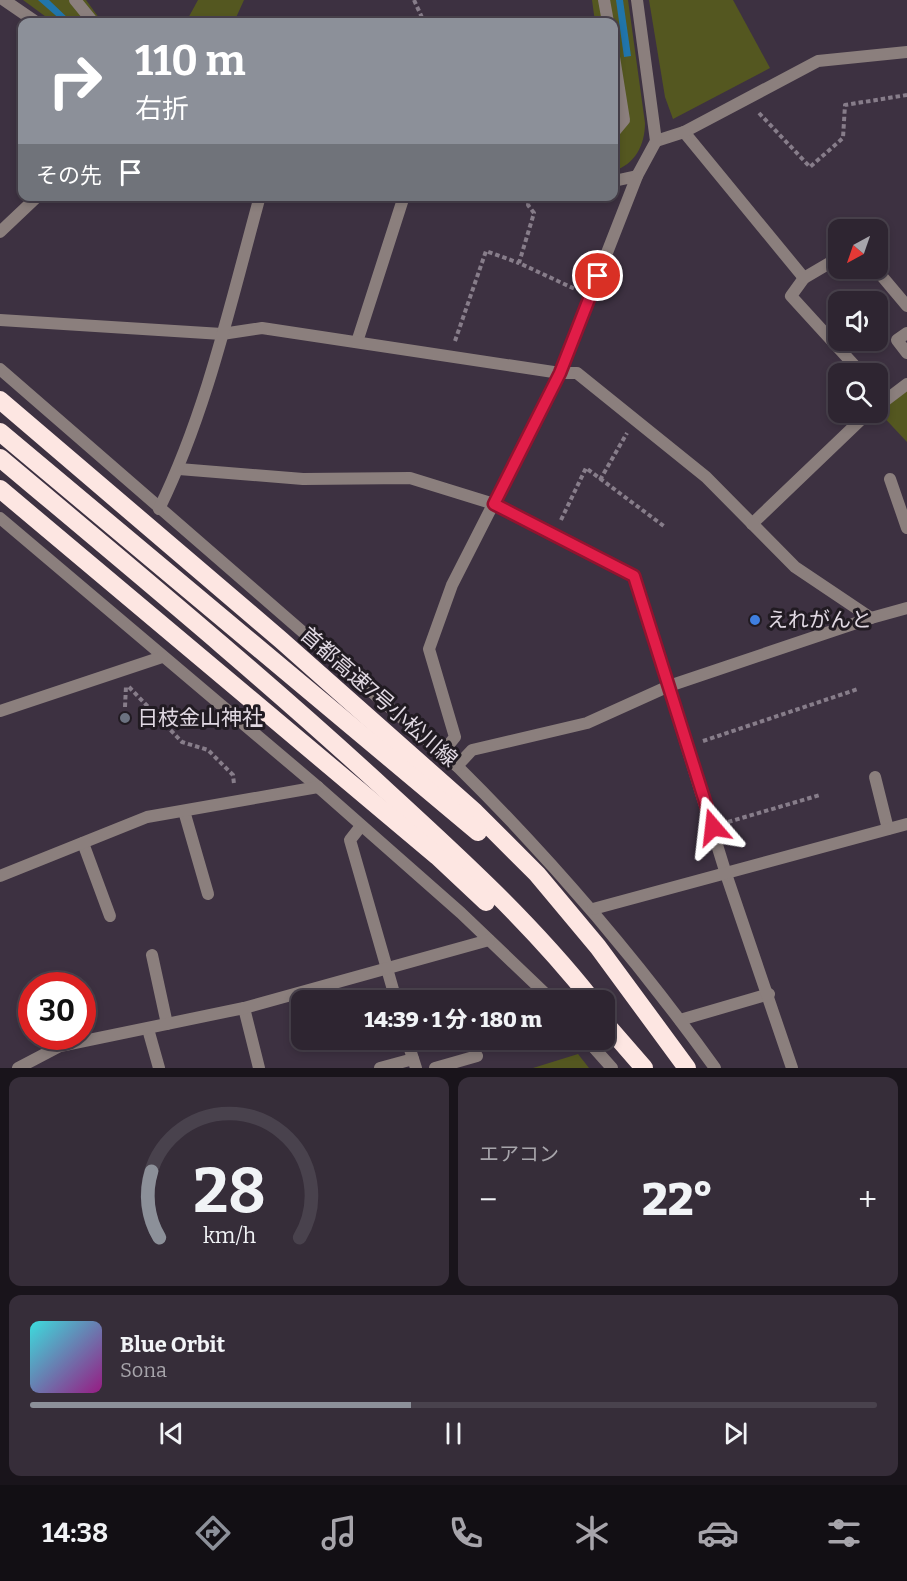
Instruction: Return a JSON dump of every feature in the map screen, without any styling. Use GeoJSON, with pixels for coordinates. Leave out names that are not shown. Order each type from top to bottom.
{"type":"FeatureCollection","features":[{"type":"Feature","properties":{"kind":"highway","name":"首都高速7号小松川線"},"geometry":{"type":"LineString","coordinates":[[0,400],[290,648],[475,812],[537,874],[598,947],[687,1068]]}},
{"type":"Feature","properties":{"kind":"highway"},"geometry":{"type":"LineString","coordinates":[[0,432],[265,656],[464,819],[528,880],[654,1022]]}},
{"type":"Feature","properties":{"kind":"highway"},"geometry":{"type":"LineString","coordinates":[[0,458],[253,671],[387,792],[513,912],[583,990]]}},
{"type":"Feature","properties":{"kind":"highway"},"geometry":{"type":"LineString","coordinates":[[0,489],[437,856],[504,918],[575,990]]}},
{"type":"Feature","properties":{"kind":"highway"},"geometry":{"type":"LineString","coordinates":[[615,1031],[644,1068]]}},
{"type":"Feature","properties":{"kind":"highway"},"geometry":{"type":"LineString","coordinates":[[615,1033],[630,1049]]}},
{"type":"Feature","properties":{"kind":"street"},"geometry":{"type":"LineString","coordinates":[[4,0],[30,18]]}},
{"type":"Feature","properties":{"kind":"street"},"geometry":{"type":"LineString","coordinates":[[75,0],[90,18]]}},
{"type":"Feature","properties":{"kind":"street"},"geometry":{"type":"LineString","coordinates":[[604,0],[607,18]]}},
{"type":"Feature","properties":{"kind":"street"},"geometry":{"type":"LineString","coordinates":[[442,753],[455,737],[429,649],[452,585],[560,373],[637,176],[656,141],[637,0]]}},
{"type":"Feature","properties":{"kind":"street"},"geometry":{"type":"LineString","coordinates":[[656,141],[684,132],[818,61],[907,52]]}},
{"type":"Feature","properties":{"kind":"street"},"geometry":{"type":"LineString","coordinates":[[618,82],[624,120],[618,127]]}},
{"type":"Feature","properties":{"kind":"street"},"geometry":{"type":"LineString","coordinates":[[684,132],[804,278]]}},
{"type":"Feature","properties":{"kind":"street"},"geometry":{"type":"LineString","coordinates":[[618,179],[637,176]]}},
{"type":"Feature","properties":{"kind":"street"},"geometry":{"type":"LineString","coordinates":[[0,232],[33,201]]}},
{"type":"Feature","properties":{"kind":"street"},"geometry":{"type":"LineString","coordinates":[[159,509],[179,469],[222,334],[259,201]]}},
{"type":"Feature","properties":{"kind":"street"},"geometry":{"type":"LineString","coordinates":[[357,342],[402,201]]}},
{"type":"Feature","properties":{"kind":"street"},"geometry":{"type":"LineString","coordinates":[[828,264],[804,278],[791,296],[852,363]]}},
{"type":"Feature","properties":{"kind":"street"},"geometry":{"type":"LineString","coordinates":[[884,279],[907,306]]}},
{"type":"Feature","properties":{"kind":"street"},"geometry":{"type":"LineString","coordinates":[[0,320],[222,334],[262,327],[560,373],[577,373],[706,477],[795,567],[871,618]]}},
{"type":"Feature","properties":{"kind":"street"},"geometry":{"type":"LineString","coordinates":[[907,333],[897,340],[907,353]]}},
{"type":"Feature","properties":{"kind":"street"},"geometry":{"type":"LineString","coordinates":[[0,369],[457,766],[525,833],[594,909],[715,1068]]}},
{"type":"Feature","properties":{"kind":"street"},"geometry":{"type":"LineString","coordinates":[[888,398],[907,384]]}},
{"type":"Feature","properties":{"kind":"street"},"geometry":{"type":"LineString","coordinates":[[752,524],[858,423]]}},
{"type":"Feature","properties":{"kind":"street"},"geometry":{"type":"LineString","coordinates":[[179,469],[303,479],[410,478],[494,504],[634,576],[726,874],[769,994],[792,1068]]}},
{"type":"Feature","properties":{"kind":"street"},"geometry":{"type":"LineString","coordinates":[[890,479],[907,528]]}},
{"type":"Feature","properties":{"kind":"street"},"geometry":{"type":"LineString","coordinates":[[0,518],[318,787],[542,990]]}},
{"type":"Feature","properties":{"kind":"street"},"geometry":{"type":"LineString","coordinates":[[457,766],[472,750],[587,723],[669,686],[907,608]]}},
{"type":"Feature","properties":{"kind":"street"},"geometry":{"type":"LineString","coordinates":[[0,711],[162,657]]}},
{"type":"Feature","properties":{"kind":"street"},"geometry":{"type":"LineString","coordinates":[[875,777],[888,829]]}},
{"type":"Feature","properties":{"kind":"street"},"geometry":{"type":"LineString","coordinates":[[0,876],[147,817],[235,803],[300,788],[318,787]]}},
{"type":"Feature","properties":{"kind":"street"},"geometry":{"type":"LineString","coordinates":[[184,811],[208,894]]}},
{"type":"Feature","properties":{"kind":"street"},"geometry":{"type":"LineString","coordinates":[[594,909],[907,824]]}},
{"type":"Feature","properties":{"kind":"street"},"geometry":{"type":"LineString","coordinates":[[361,826],[350,840],[393,990]]}},
{"type":"Feature","properties":{"kind":"street"},"geometry":{"type":"LineString","coordinates":[[83,843],[110,916]]}},
{"type":"Feature","properties":{"kind":"street"},"geometry":{"type":"LineString","coordinates":[[18,1068],[60,1046],[244,1008],[489,940]]}},
{"type":"Feature","properties":{"kind":"street"},"geometry":{"type":"LineString","coordinates":[[152,955],[167,1024]]}},
{"type":"Feature","properties":{"kind":"street"},"geometry":{"type":"LineString","coordinates":[[680,1020],[769,994]]}},
{"type":"Feature","properties":{"kind":"street"},"geometry":{"type":"LineString","coordinates":[[244,1008],[259,1068]]}},
{"type":"Feature","properties":{"kind":"street"},"geometry":{"type":"LineString","coordinates":[[148,1029],[159,1068]]}},
{"type":"Feature","properties":{"kind":"street"},"geometry":{"type":"LineString","coordinates":[[596,1050],[612,1068]]}},
{"type":"Feature","properties":{"kind":"street"},"geometry":{"type":"LineString","coordinates":[[435,1068],[477,1056]]}},
{"type":"Feature","properties":{"kind":"street"},"geometry":{"type":"LineString","coordinates":[[380,1068],[414,1063]]}},
{"type":"Feature","properties":{"kind":"path"},"geometry":{"type":"LineString","coordinates":[[414,0],[422,18]]}},
{"type":"Feature","properties":{"kind":"path"},"geometry":{"type":"LineString","coordinates":[[746,99],[810,167],[843,138],[845,105],[907,95]]}},
{"type":"Feature","properties":{"kind":"path"},"geometry":{"type":"LineString","coordinates":[[519,263],[534,213],[528,205],[529,201]]}},
{"type":"Feature","properties":{"kind":"path"},"geometry":{"type":"LineString","coordinates":[[450,356],[486,251],[519,263],[590,296]]}},
{"type":"Feature","properties":{"kind":"path"},"geometry":{"type":"LineString","coordinates":[[600,480],[635,420]]}},
{"type":"Feature","properties":{"kind":"path"},"geometry":{"type":"LineString","coordinates":[[554,535],[585,468],[665,527]]}},
{"type":"Feature","properties":{"kind":"path"},"geometry":{"type":"LineString","coordinates":[[126,683],[182,742],[208,750],[233,775],[235,803]]}},
{"type":"Feature","properties":{"kind":"path"},"geometry":{"type":"LineString","coordinates":[[688,746],[858,689]]}},
{"type":"Feature","properties":{"kind":"path"},"geometry":{"type":"LineString","coordinates":[[713,827],[820,795]]}},
{"type":"Feature","properties":{"kind":"green space"},"geometry":{"type":"Polygon","coordinates":[[[23,0],[86,0],[99,18],[48,18],[23,0]]]}},
{"type":"Feature","properties":{"kind":"green space"},"geometry":{"type":"Polygon","coordinates":[[[198,0],[244,0],[236,18],[188,18],[198,0]]]}},
{"type":"Feature","properties":{"kind":"green space"},"geometry":{"type":"Polygon","coordinates":[[[592,0],[628,0],[645,131],[641,146],[633,159],[618,169],[618,18],[594,18],[592,0]]]}},
{"type":"Feature","properties":{"kind":"green space"},"geometry":{"type":"Polygon","coordinates":[[[649,0],[733,0],[770,68],[673,119],[665,97],[649,0]]]}},
{"type":"Feature","properties":{"kind":"green space"},"geometry":{"type":"Polygon","coordinates":[[[907,388],[907,442],[888,422],[888,403],[907,388]]]}},
{"type":"Feature","properties":{"kind":"green space"},"geometry":{"type":"Polygon","coordinates":[[[578,1054],[589,1068],[533,1068],[578,1054]]]}},
{"type":"Feature","properties":{"kind":"water"},"geometry":{"type":"Polygon","coordinates":[[[38,0],[49,0],[68,18],[58,18],[38,0]]]}},
{"type":"Feature","properties":{"kind":"water"},"geometry":{"type":"Polygon","coordinates":[[[616,0],[623,0],[631,56],[624,57],[616,0]]]}},
{"type":"Feature","properties":{"kind":"place","name":"えれがんと"},"geometry":{"type":"Point","coordinates":[755,620]}},
{"type":"Feature","properties":{"kind":"place","name":"日枝金山神社"},"geometry":{"type":"Point","coordinates":[125,718]}},
{"type":"Feature","properties":{"kind":"route"},"geometry":{"type":"LineString","coordinates":[[598,276],[560,373],[494,504],[634,576],[713,827]]}}]}
